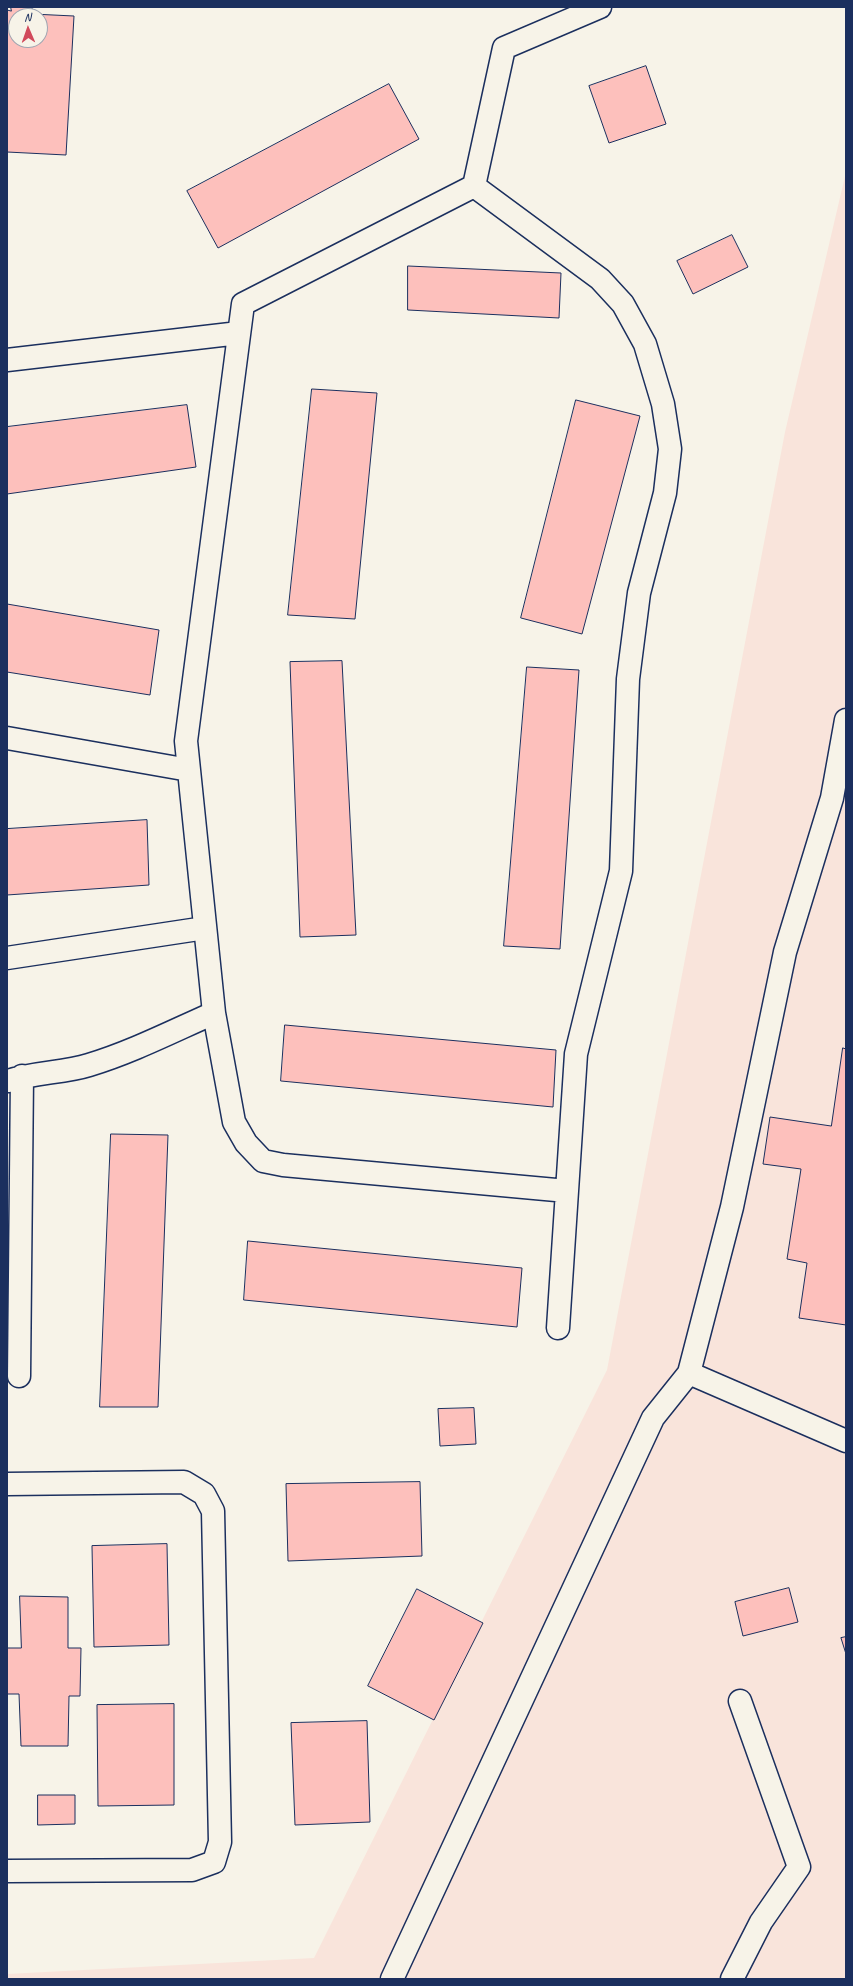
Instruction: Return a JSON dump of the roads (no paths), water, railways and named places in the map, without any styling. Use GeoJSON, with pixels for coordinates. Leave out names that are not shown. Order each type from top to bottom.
{"type":"FeatureCollection","features":[{"type":"Feature","properties":{"kind":"street"},"geometry":{"type":"LineString","coordinates":[[474,186],[504,48],[600,7]]}},
{"type":"Feature","properties":{"kind":"street"},"geometry":{"type":"LineString","coordinates":[[474,186],[243,304],[186,741],[214,1013],[234,1122],[246,1143],[264,1161],[291,1166],[567,1191]]}},
{"type":"Feature","properties":{"kind":"street"},"geometry":{"type":"LineString","coordinates":[[474,186],[600,279],[624,304],[645,344],[664,404],[670,449],[665,493],[639,593],[628,679],[621,871],[576,1054],[558,1328]]}},
{"type":"Feature","properties":{"kind":"street"},"geometry":{"type":"LineString","coordinates":[[7,360],[239,333]]}},
{"type":"Feature","properties":{"kind":"street"},"geometry":{"type":"LineString","coordinates":[[392,1979],[653,1418],[688,1373],[732,1207],[785,952],[832,798],[846,720]]}},
{"type":"Feature","properties":{"kind":"street"},"geometry":{"type":"LineString","coordinates":[[7,738],[189,770]]}},
{"type":"Feature","properties":{"kind":"street"},"geometry":{"type":"LineString","coordinates":[[7,958],[205,928]]}},
{"type":"Feature","properties":{"kind":"street"},"geometry":{"type":"LineString","coordinates":[[19,1376],[15,1079],[88,1066],[124,1053],[214,1013]]}},
{"type":"Feature","properties":{"kind":"street"},"geometry":{"type":"LineString","coordinates":[[688,1373],[846,1441]]}},
{"type":"Feature","properties":{"kind":"street"},"geometry":{"type":"LineString","coordinates":[[7,1484],[184,1482],[204,1494],[213,1511],[220,1842],[214,1862],[192,1870],[7,1871]]}},
{"type":"Feature","properties":{"kind":"street"},"geometry":{"type":"LineString","coordinates":[[732,1979],[761,1922],[799,1867],[740,1701]]}}]}
